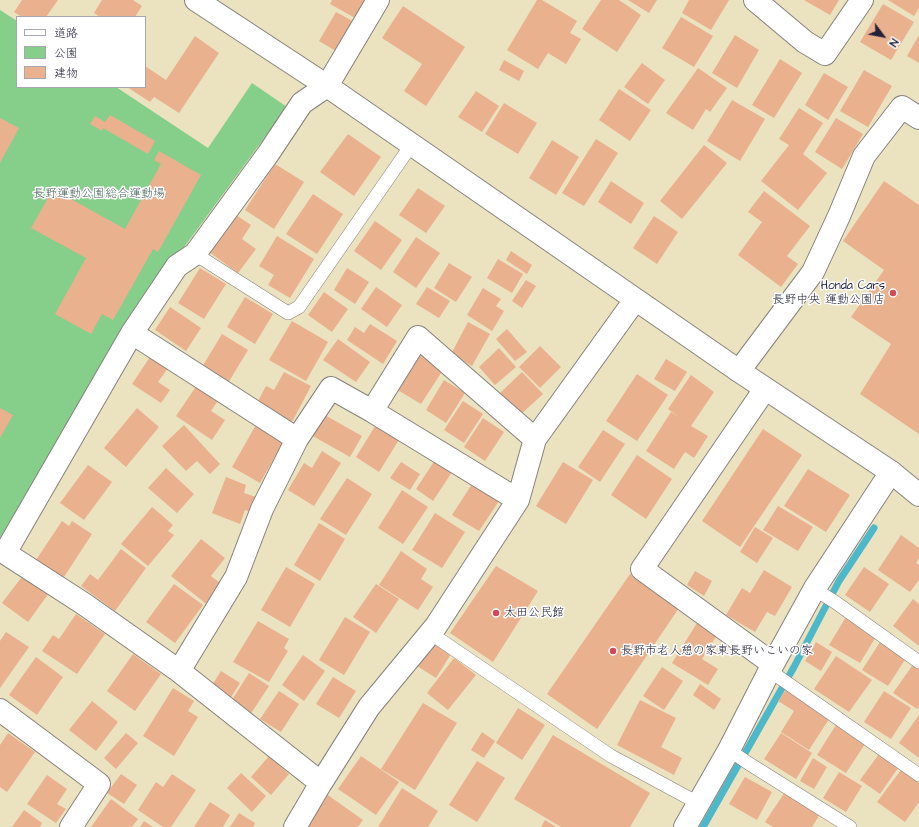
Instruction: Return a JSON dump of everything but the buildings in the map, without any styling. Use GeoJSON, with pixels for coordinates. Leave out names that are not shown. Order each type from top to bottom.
{"type":"FeatureCollection","features":[{"type":"Feature","properties":{"kind":"street"},"geometry":{"type":"LineString","coordinates":[[196,0],[412,144],[635,300],[765,389],[891,472],[919,495]]}},
{"type":"Feature","properties":{"kind":"street"},"geometry":{"type":"LineString","coordinates":[[321,783],[179,671],[84,604],[3,557],[132,333],[177,266],[195,254],[268,154],[302,103],[327,86],[378,0]]}},
{"type":"Feature","properties":{"kind":"street"},"geometry":{"type":"LineString","coordinates":[[755,0],[804,42],[825,54],[862,0]]}},
{"type":"Feature","properties":{"kind":"street"},"geometry":{"type":"LineString","coordinates":[[739,371],[813,272],[840,216],[864,156],[902,107],[919,118]]}},
{"type":"Feature","properties":{"kind":"street"},"geometry":{"type":"LineString","coordinates":[[295,827],[321,783],[370,707],[441,619],[518,500],[535,439],[635,300]]}},
{"type":"Feature","properties":{"kind":"street"},"geometry":{"type":"LineString","coordinates":[[132,333],[297,439]]}},
{"type":"Feature","properties":{"kind":"street"},"geometry":{"type":"LineString","coordinates":[[372,411],[418,337],[535,439]]}},
{"type":"Feature","properties":{"kind":"street"},"geometry":{"type":"LineString","coordinates":[[179,671],[236,577],[262,509],[297,439],[331,388],[372,411],[518,500]]}},
{"type":"Feature","properties":{"kind":"street"},"geometry":{"type":"LineString","coordinates":[[765,389],[642,568],[773,670]]}},
{"type":"Feature","properties":{"kind":"street"},"geometry":{"type":"LineString","coordinates":[[685,827],[732,752],[773,670],[817,590],[891,472]]}},
{"type":"Feature","properties":{"kind":"street"},"geometry":{"type":"LineString","coordinates":[[0,710],[99,784],[70,827]]}},
{"type":"Feature","properties":{"kind":"lane"},"geometry":{"type":"LineString","coordinates":[[195,254],[288,313],[299,307],[412,144]]}},
{"type":"Feature","properties":{"kind":"lane"},"geometry":{"type":"LineString","coordinates":[[817,590],[919,662]]}},
{"type":"Feature","properties":{"kind":"lane"},"geometry":{"type":"LineString","coordinates":[[430,633],[610,756],[698,804]]}},
{"type":"Feature","properties":{"kind":"lane"},"geometry":{"type":"LineString","coordinates":[[773,670],[793,686],[919,775]]}},
{"type":"Feature","properties":{"kind":"lane"},"geometry":{"type":"LineString","coordinates":[[732,752],[850,827]]}},
{"type":"Feature","properties":{"kind":"green space","name":"長野運動公園総合運動場"},"geometry":{"type":"Polygon","coordinates":[[[0,10],[16,20],[16,88],[118,88],[208,148],[252,83],[287,107],[121,333],[0,538],[0,10]]]}},
{"type":"Feature","properties":{"kind":"waterway"},"geometry":{"type":"LineString","coordinates":[[703,827],[794,667],[839,581],[874,528]]}},
{"type":"Feature","properties":{"kind":"place","name":"Honda Cars 長野中央 運動公園店"},"geometry":{"type":"Point","coordinates":[893,293]}},
{"type":"Feature","properties":{"kind":"place","name":"太田公民館"},"geometry":{"type":"Point","coordinates":[496,613]}},
{"type":"Feature","properties":{"kind":"place","name":"長野市老人憩の家東長野いこいの家"},"geometry":{"type":"Point","coordinates":[613,651]}}]}
